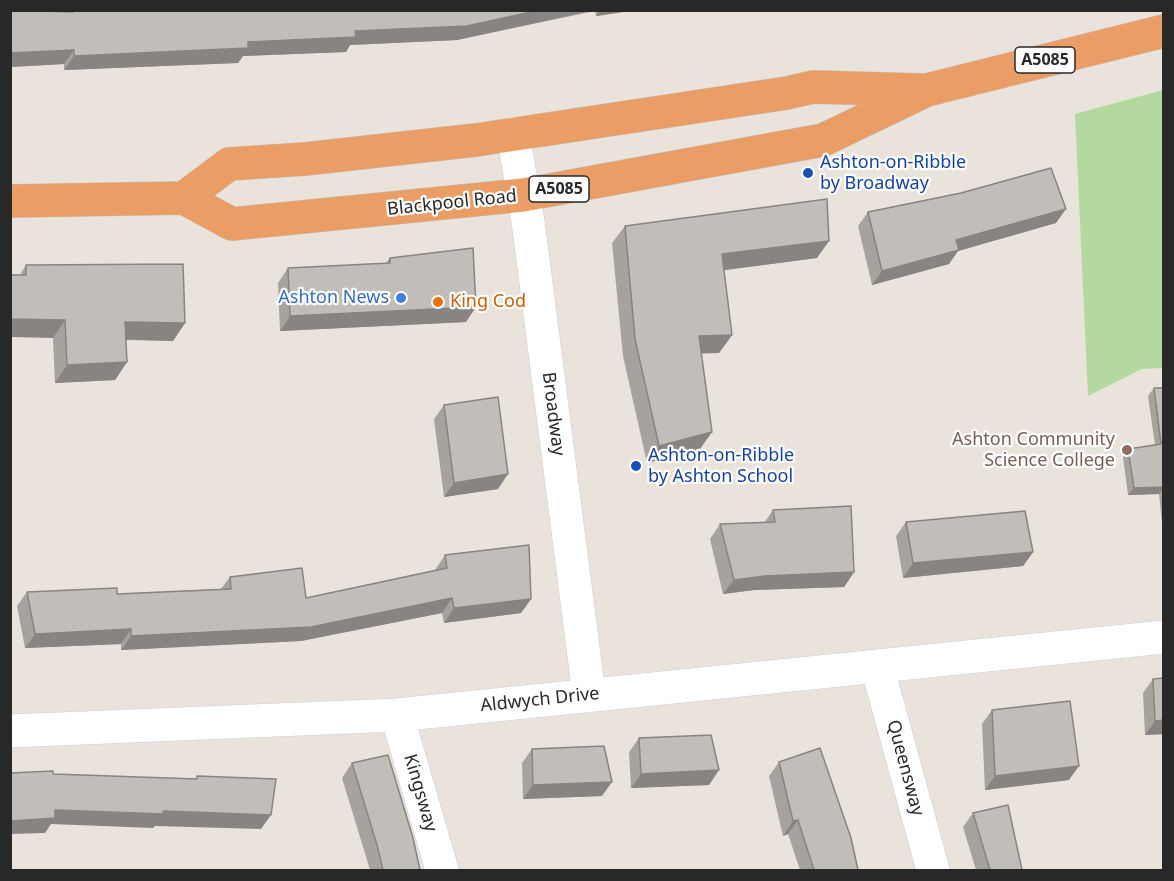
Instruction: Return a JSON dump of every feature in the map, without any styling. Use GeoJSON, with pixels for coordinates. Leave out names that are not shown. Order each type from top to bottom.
{"type":"FeatureCollection","features":[{"type":"Feature","properties":{"kind":"highway","name":"Blackpool Road"},"geometry":{"type":"LineString","coordinates":[[10,201],[184,198],[232,224],[523,195],[823,140],[927,90],[1164,31]]}},
{"type":"Feature","properties":{"kind":"highway","name":"Blackpool Road"},"geometry":{"type":"LineString","coordinates":[[184,198],[229,164],[326,157],[476,140],[787,93],[813,87],[927,90]]}},
{"type":"Feature","properties":{"kind":"street","name":"Broadway"},"geometry":{"type":"LineString","coordinates":[[513,134],[529,231],[589,694]]}},
{"type":"Feature","properties":{"kind":"street","name":"Aldwych Drive"},"geometry":{"type":"LineString","coordinates":[[10,731],[397,715],[1164,637]]}},
{"type":"Feature","properties":{"kind":"street","name":"Queensway"},"geometry":{"type":"LineString","coordinates":[[877,666],[933,870]]}},
{"type":"Feature","properties":{"kind":"street","name":"Kingsway"},"geometry":{"type":"LineString","coordinates":[[397,715],[442,870]]}},
{"type":"Feature","properties":{"kind":"green space"},"geometry":{"type":"Polygon","coordinates":[[[1163,90],[1163,368],[1142,369],[1088,396],[1075,114],[1163,90]]]}},
{"type":"Feature","properties":{"kind":"building"},"geometry":{"type":"Polygon","coordinates":[[[10,10],[73,12],[73,10],[540,10],[467,26],[355,31],[356,37],[248,42],[248,48],[74,56],[74,50],[10,53],[10,10]]]}},
{"type":"Feature","properties":{"kind":"building"},"geometry":{"type":"Polygon","coordinates":[[[1051,168],[1066,209],[956,240],[959,250],[882,271],[868,212],[961,193],[1051,168]]]}},
{"type":"Feature","properties":{"kind":"building"},"geometry":{"type":"Polygon","coordinates":[[[827,199],[829,241],[722,254],[732,335],[699,336],[712,432],[659,446],[635,339],[625,226],[827,199]]]}},
{"type":"Feature","properties":{"kind":"building"},"geometry":{"type":"Polygon","coordinates":[[[473,248],[476,307],[290,316],[288,268],[390,263],[390,258],[473,248]]]}},
{"type":"Feature","properties":{"kind":"building"},"geometry":{"type":"Polygon","coordinates":[[[183,264],[185,323],[125,322],[127,362],[67,365],[65,320],[10,319],[10,275],[26,275],[26,265],[183,264]]]}},
{"type":"Feature","properties":{"kind":"building"},"geometry":{"type":"Polygon","coordinates":[[[1154,388],[1164,388],[1164,487],[1134,488],[1128,449],[1161,444],[1154,388]]]}},
{"type":"Feature","properties":{"kind":"building"},"geometry":{"type":"Polygon","coordinates":[[[498,397],[508,474],[454,483],[444,405],[498,397]]]}},
{"type":"Feature","properties":{"kind":"building"},"geometry":{"type":"Polygon","coordinates":[[[851,506],[854,572],[765,576],[734,580],[720,524],[775,522],[773,510],[851,506]]]}},
{"type":"Feature","properties":{"kind":"building"},"geometry":{"type":"Polygon","coordinates":[[[1025,511],[1033,552],[913,563],[906,522],[1025,511]]]}},
{"type":"Feature","properties":{"kind":"building"},"geometry":{"type":"Polygon","coordinates":[[[529,545],[531,599],[454,608],[452,598],[311,627],[131,636],[131,629],[35,634],[27,592],[117,588],[117,594],[231,589],[230,577],[302,568],[306,598],[447,568],[445,555],[529,545]]]}},
{"type":"Feature","properties":{"kind":"building"},"geometry":{"type":"Polygon","coordinates":[[[1164,678],[1164,720],[1155,721],[1153,679],[1164,678]]]}},
{"type":"Feature","properties":{"kind":"building"},"geometry":{"type":"Polygon","coordinates":[[[1070,701],[1079,766],[995,776],[992,710],[1070,701]]]}},
{"type":"Feature","properties":{"kind":"building"},"geometry":{"type":"Polygon","coordinates":[[[711,735],[719,770],[641,774],[639,738],[711,735]]]}},
{"type":"Feature","properties":{"kind":"building"},"geometry":{"type":"Polygon","coordinates":[[[604,746],[612,782],[533,785],[532,749],[604,746]]]}},
{"type":"Feature","properties":{"kind":"building"},"geometry":{"type":"Polygon","coordinates":[[[820,748],[851,838],[858,870],[814,870],[798,820],[793,821],[779,762],[820,748]]]}},
{"type":"Feature","properties":{"kind":"building"},"geometry":{"type":"Polygon","coordinates":[[[388,755],[413,838],[420,870],[383,870],[352,763],[388,755]]]}},
{"type":"Feature","properties":{"kind":"building"},"geometry":{"type":"Polygon","coordinates":[[[53,771],[53,774],[276,779],[271,815],[55,810],[55,818],[10,821],[10,773],[53,771]]]}},
{"type":"Feature","properties":{"kind":"building"},"geometry":{"type":"Polygon","coordinates":[[[1008,805],[1022,870],[990,870],[973,813],[1008,805]]]}},
{"type":"Feature","properties":{"kind":"place","name":"Ashton-on-Ribble by Broadway"},"geometry":{"type":"Point","coordinates":[808,173]}},
{"type":"Feature","properties":{"kind":"place","name":"Ashton News"},"geometry":{"type":"Point","coordinates":[401,298]}},
{"type":"Feature","properties":{"kind":"place","name":"King Cod"},"geometry":{"type":"Point","coordinates":[438,302]}},
{"type":"Feature","properties":{"kind":"place","name":"Ashton Community Science College"},"geometry":{"type":"Point","coordinates":[1127,450]}},
{"type":"Feature","properties":{"kind":"place","name":"Ashton-on-Ribble by Ashton School"},"geometry":{"type":"Point","coordinates":[636,466]}}]}
